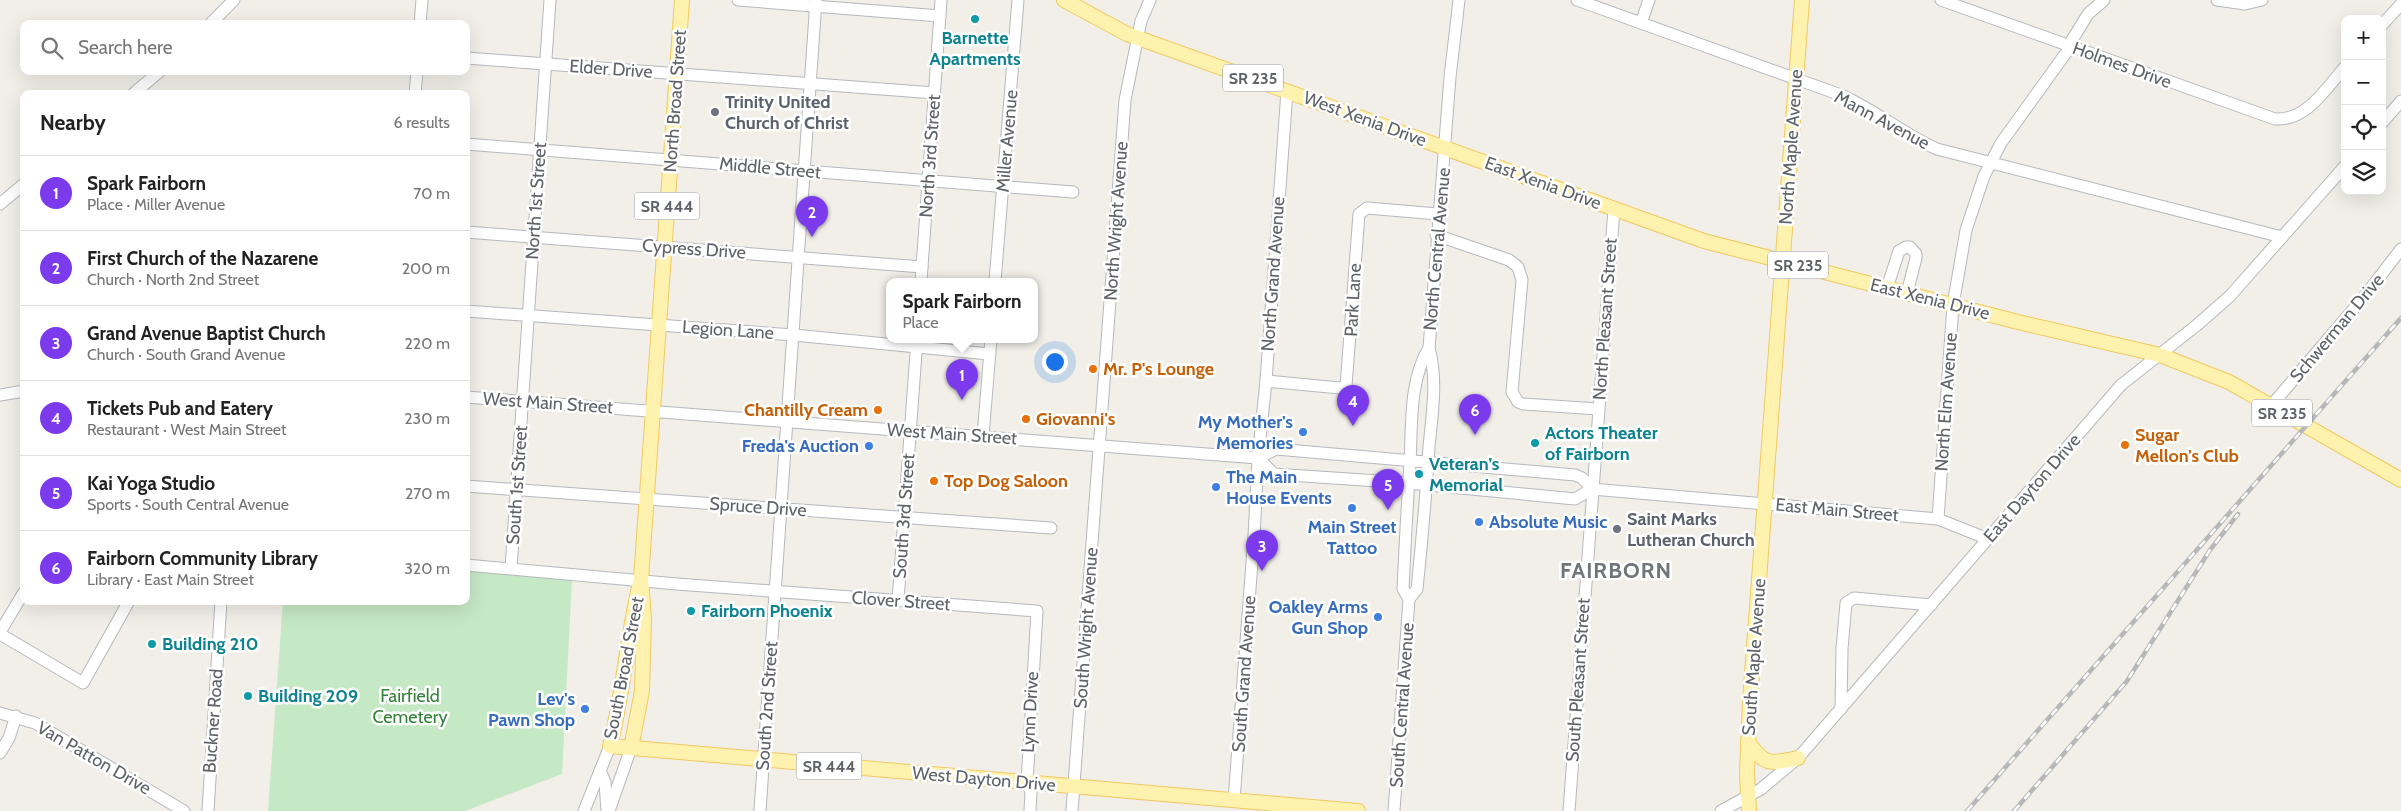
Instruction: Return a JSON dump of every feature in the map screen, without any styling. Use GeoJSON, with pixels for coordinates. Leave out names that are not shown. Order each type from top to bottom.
{"type":"FeatureCollection","features":[{"type":"Feature","properties":{"kind":"main road","name":"North Broad Street"},"geometry":{"type":"LineString","coordinates":[[653,411],[682,0]]}},
{"type":"Feature","properties":{"kind":"main road","name":"West Xenia Drive"},"geometry":{"type":"LineString","coordinates":[[1064,0],[1121,31],[1445,148]]}},
{"type":"Feature","properties":{"kind":"main road","name":"North Maple Avenue"},"geometry":{"type":"LineString","coordinates":[[1765,503],[1802,0]]}},
{"type":"Feature","properties":{"kind":"main road","name":"East Xenia Drive"},"geometry":{"type":"LineString","coordinates":[[1445,148],[1704,241],[1953,305],[2160,354],[2229,382],[2401,480]]}},
{"type":"Feature","properties":{"kind":"main road","name":"South Broad Street"},"geometry":{"type":"LineString","coordinates":[[631,748],[642,691],[644,620],[641,580],[653,411]]}},
{"type":"Feature","properties":{"kind":"main road","name":"South Maple Avenue"},"geometry":{"type":"LineString","coordinates":[[1748,804],[1748,742],[1765,503]]}},
{"type":"Feature","properties":{"kind":"main road","name":"South Broad Street"},"geometry":{"type":"LineString","coordinates":[[610,746],[620,706],[631,619],[641,580]]}},
{"type":"Feature","properties":{"kind":"main road"},"geometry":{"type":"LineString","coordinates":[[1748,742],[1756,754],[1766,762],[1777,763],[1798,758]]}},
{"type":"Feature","properties":{"kind":"main road","name":"West Dayton Drive"},"geometry":{"type":"LineString","coordinates":[[610,746],[1358,811]]}},
{"type":"Feature","properties":{"kind":"street"},"geometry":{"type":"LineString","coordinates":[[214,20],[234,0]]}},
{"type":"Feature","properties":{"kind":"street"},"geometry":{"type":"LineString","coordinates":[[420,20],[422,0]]}},
{"type":"Feature","properties":{"kind":"street","name":"North 1st Street"},"geometry":{"type":"LineString","coordinates":[[523,402],[550,0]]}},
{"type":"Feature","properties":{"kind":"street"},"geometry":{"type":"LineString","coordinates":[[738,0],[816,3],[940,16]]}},
{"type":"Feature","properties":{"kind":"street","name":"North 3rd Street"},"geometry":{"type":"LineString","coordinates":[[921,278],[941,0]]}},
{"type":"Feature","properties":{"kind":"street","name":"Miller Avenue"},"geometry":{"type":"LineString","coordinates":[[996,278],[1018,0]]}},
{"type":"Feature","properties":{"kind":"street","name":"North Wright Avenue"},"geometry":{"type":"LineString","coordinates":[[1100,445],[1125,100],[1141,21],[1150,0]]}},
{"type":"Feature","properties":{"kind":"street","name":"North Central Avenue"},"geometry":{"type":"LineString","coordinates":[[1428,485],[1434,386],[1429,348],[1436,235],[1459,0]]}},
{"type":"Feature","properties":{"kind":"street","name":"Mann Avenue"},"geometry":{"type":"LineString","coordinates":[[1577,0],[1856,102],[1917,140],[1950,153],[2282,237]]}},
{"type":"Feature","properties":{"kind":"street"},"geometry":{"type":"LineString","coordinates":[[1641,23],[1649,0]]}},
{"type":"Feature","properties":{"kind":"street","name":"Holmes Drive"},"geometry":{"type":"LineString","coordinates":[[1941,0],[2269,118],[2288,119],[2304,112],[2341,71]]}},
{"type":"Feature","properties":{"kind":"street","name":"North Elm Avenue"},"geometry":{"type":"LineString","coordinates":[[1938,519],[1953,305],[1966,230],[1977,194],[1990,163],[2016,120],[2070,46],[2088,14],[2104,0]]}},
{"type":"Feature","properties":{"kind":"street"},"geometry":{"type":"LineString","coordinates":[[2217,0],[2245,4],[2262,0]]}},
{"type":"Feature","properties":{"kind":"street","name":"South 2nd Street"},"geometry":{"type":"LineString","coordinates":[[760,811],[816,3]]}},
{"type":"Feature","properties":{"kind":"street"},"geometry":{"type":"LineString","coordinates":[[2386,21],[2401,4]]}},
{"type":"Feature","properties":{"kind":"street","name":"Elder Drive"},"geometry":{"type":"LineString","coordinates":[[470,58],[934,93]]}},
{"type":"Feature","properties":{"kind":"street"},"geometry":{"type":"LineString","coordinates":[[137,90],[155,75]]}},
{"type":"Feature","properties":{"kind":"street"},"geometry":{"type":"LineString","coordinates":[[415,90],[417,75]]}},
{"type":"Feature","properties":{"kind":"street","name":"North Grand Avenue"},"geometry":{"type":"LineString","coordinates":[[1258,458],[1266,382],[1287,91]]}},
{"type":"Feature","properties":{"kind":"street"},"geometry":{"type":"LineString","coordinates":[[2386,118],[2401,101]]}},
{"type":"Feature","properties":{"kind":"street","name":"Middle Street"},"geometry":{"type":"LineString","coordinates":[[470,144],[1073,192]]}},
{"type":"Feature","properties":{"kind":"street","name":"East Dayton Drive"},"geometry":{"type":"LineString","coordinates":[[1720,811],[1748,804],[1798,758],[2121,385],[2230,296],[2341,171]]}},
{"type":"Feature","properties":{"kind":"street"},"geometry":{"type":"LineString","coordinates":[[0,204],[20,187]]}},
{"type":"Feature","properties":{"kind":"street","name":"Park Lane"},"geometry":{"type":"LineString","coordinates":[[1266,382],[1340,388],[1346,386],[1359,214],[1367,208],[1438,214]]}},
{"type":"Feature","properties":{"kind":"street","name":"North Pleasant Street"},"geometry":{"type":"LineString","coordinates":[[1592,489],[1614,209]]}},
{"type":"Feature","properties":{"kind":"street","name":"Cypress Drive"},"geometry":{"type":"LineString","coordinates":[[470,232],[922,267]]}},
{"type":"Feature","properties":{"kind":"street"},"geometry":{"type":"LineString","coordinates":[[1436,235],[1509,260],[1520,270],[1522,280],[1512,392],[1518,402],[1523,404],[1598,408]]}},
{"type":"Feature","properties":{"kind":"street"},"geometry":{"type":"LineString","coordinates":[[1887,288],[1899,251],[1906,247],[1910,248],[1914,250],[1916,258],[1907,293]]}},
{"type":"Feature","properties":{"kind":"street","name":"Schwerman Drive"},"geometry":{"type":"LineString","coordinates":[[2271,406],[2368,292],[2401,248]]}},
{"type":"Feature","properties":{"kind":"street","name":"Legion Lane"},"geometry":{"type":"LineString","coordinates":[[470,311],[886,341]]}},
{"type":"Feature","properties":{"kind":"street"},"geometry":{"type":"LineString","coordinates":[[910,431],[916,343]]}},
{"type":"Feature","properties":{"kind":"street","name":"Legion Lane"},"geometry":{"type":"LineString","coordinates":[[916,343],[990,354]]}},
{"type":"Feature","properties":{"kind":"street"},"geometry":{"type":"LineString","coordinates":[[983,436],[991,343]]}},
{"type":"Feature","properties":{"kind":"street","name":"North Central Avenue"},"geometry":{"type":"LineString","coordinates":[[1408,483],[1416,383],[1422,360],[1429,348]]}},
{"type":"Feature","properties":{"kind":"street"},"geometry":{"type":"LineString","coordinates":[[0,395],[20,392]]}},
{"type":"Feature","properties":{"kind":"street","name":"West Main Street"},"geometry":{"type":"LineString","coordinates":[[470,397],[1258,458],[1276,449],[1410,459]]}},
{"type":"Feature","properties":{"kind":"street","name":"South 1st Street"},"geometry":{"type":"LineString","coordinates":[[511,568],[523,402]]}},
{"type":"Feature","properties":{"kind":"street","name":"South 3rd Street"},"geometry":{"type":"LineString","coordinates":[[898,600],[910,431]]}},
{"type":"Feature","properties":{"kind":"street","name":"South Wright Avenue"},"geometry":{"type":"LineString","coordinates":[[1072,811],[1100,445]]}},
{"type":"Feature","properties":{"kind":"street"},"geometry":{"type":"LineString","coordinates":[[1258,458],[1274,474],[1408,483]]}},
{"type":"Feature","properties":{"kind":"street","name":"South Grand Avenue"},"geometry":{"type":"LineString","coordinates":[[1234,800],[1258,458]]}},
{"type":"Feature","properties":{"kind":"street"},"geometry":{"type":"LineString","coordinates":[[1410,459],[1575,474],[1582,478],[1592,489]]}},
{"type":"Feature","properties":{"kind":"street","name":"East Main Street"},"geometry":{"type":"LineString","coordinates":[[1408,483],[1575,499],[1592,489],[1938,519],[1988,539]]}},
{"type":"Feature","properties":{"kind":"street","name":"South Central Avenue"},"geometry":{"type":"LineString","coordinates":[[1408,483],[1403,589],[1409,600]]}},
{"type":"Feature","properties":{"kind":"street","name":"South Central Avenue"},"geometry":{"type":"LineString","coordinates":[[1394,811],[1409,600],[1417,589],[1428,485]]}},
{"type":"Feature","properties":{"kind":"street","name":"Spruce Drive"},"geometry":{"type":"LineString","coordinates":[[470,486],[1051,528]]}},
{"type":"Feature","properties":{"kind":"street","name":"South Pleasant Street"},"geometry":{"type":"LineString","coordinates":[[1569,811],[1592,489]]}},
{"type":"Feature","properties":{"kind":"street","name":"Clover Street"},"geometry":{"type":"LineString","coordinates":[[470,565],[1037,611]]}},
{"type":"Feature","properties":{"kind":"street"},"geometry":{"type":"LineString","coordinates":[[1842,709],[1842,649],[1846,603],[1854,598],[1931,605]]}},
{"type":"Feature","properties":{"kind":"street"},"geometry":{"type":"LineString","coordinates":[[20,599],[0,633],[83,683],[128,605]]}},
{"type":"Feature","properties":{"kind":"street","name":"Buckner Road"},"geometry":{"type":"LineString","coordinates":[[208,811],[221,605]]}},
{"type":"Feature","properties":{"kind":"street","name":"Lynn Drive"},"geometry":{"type":"LineString","coordinates":[[1030,811],[1031,792],[1027,783],[1037,611]]}},
{"type":"Feature","properties":{"kind":"street","name":"Van Patton Drive"},"geometry":{"type":"LineString","coordinates":[[0,713],[16,716],[35,723],[184,811]]}},
{"type":"Feature","properties":{"kind":"street"},"geometry":{"type":"LineString","coordinates":[[0,754],[9,738],[16,716]]}},
{"type":"Feature","properties":{"kind":"street","name":"South Broad Street"},"geometry":{"type":"LineString","coordinates":[[584,811],[610,746]]}},
{"type":"Feature","properties":{"kind":"street","name":"South Broad Street"},"geometry":{"type":"LineString","coordinates":[[608,811],[631,748]]}},
{"type":"Feature","properties":{"kind":"street"},"geometry":{"type":"LineString","coordinates":[[600,770],[605,782],[608,811]]}},
{"type":"Feature","properties":{"kind":"green space","name":"Fairfield Cemetery"},"geometry":{"type":"Polygon","coordinates":[[[470,569],[572,579],[562,774],[465,811],[268,811],[283,605],[470,605],[470,569]]]}},
{"type":"Feature","properties":{"kind":"railway"},"geometry":{"type":"LineString","coordinates":[[1967,811],[2401,318]]}},
{"type":"Feature","properties":{"kind":"railway"},"geometry":{"type":"LineString","coordinates":[[2014,811],[2127,681],[2210,550],[2238,514]]}},
{"type":"Feature","properties":{"kind":"place","name":"Barnette Apartments"},"geometry":{"type":"Point","coordinates":[975,19]}},
{"type":"Feature","properties":{"kind":"place","name":"Trinity United Church of Christ"},"geometry":{"type":"Point","coordinates":[715,112]}},
{"type":"Feature","properties":{"kind":"place","name":"First Church of the Nazarene"},"geometry":{"type":"Point","coordinates":[812,237]}},
{"type":"Feature","properties":{"kind":"place","name":"Mr. P's Lounge"},"geometry":{"type":"Point","coordinates":[1093,369]}},
{"type":"Feature","properties":{"kind":"place","name":"Spark Fairborn"},"geometry":{"type":"Point","coordinates":[962,400]}},
{"type":"Feature","properties":{"kind":"place","name":"Chantilly Cream"},"geometry":{"type":"Point","coordinates":[878,410]}},
{"type":"Feature","properties":{"kind":"place","name":"Giovanni's"},"geometry":{"type":"Point","coordinates":[1026,419]}},
{"type":"Feature","properties":{"kind":"place","name":"Tickets Pub and Eatery"},"geometry":{"type":"Point","coordinates":[1353,426]}},
{"type":"Feature","properties":{"kind":"place","name":"My Mother's Memories"},"geometry":{"type":"Point","coordinates":[1303,432]}},
{"type":"Feature","properties":{"kind":"place","name":"Fairborn Community Library"},"geometry":{"type":"Point","coordinates":[1475,435]}},
{"type":"Feature","properties":{"kind":"place","name":"Actors Theater of Fairborn"},"geometry":{"type":"Point","coordinates":[1535,443]}},
{"type":"Feature","properties":{"kind":"place","name":"Sugar Mellon's Club"},"geometry":{"type":"Point","coordinates":[2125,445]}},
{"type":"Feature","properties":{"kind":"place","name":"Freda's Auction"},"geometry":{"type":"Point","coordinates":[869,446]}},
{"type":"Feature","properties":{"kind":"place","name":"Veteran’s Memorial"},"geometry":{"type":"Point","coordinates":[1419,474]}},
{"type":"Feature","properties":{"kind":"place","name":"Top Dog Saloon"},"geometry":{"type":"Point","coordinates":[934,481]}},
{"type":"Feature","properties":{"kind":"place","name":"The Main House Events"},"geometry":{"type":"Point","coordinates":[1216,487]}},
{"type":"Feature","properties":{"kind":"place","name":"Main Street Tattoo"},"geometry":{"type":"Point","coordinates":[1352,508]}},
{"type":"Feature","properties":{"kind":"place","name":"Kai Yoga Studio"},"geometry":{"type":"Point","coordinates":[1388,510]}},
{"type":"Feature","properties":{"kind":"place","name":"Absolute Music"},"geometry":{"type":"Point","coordinates":[1479,522]}},
{"type":"Feature","properties":{"kind":"place","name":"Saint Marks Lutheran Church"},"geometry":{"type":"Point","coordinates":[1617,529]}},
{"type":"Feature","properties":{"kind":"place","name":"Grand Avenue Baptist Church"},"geometry":{"type":"Point","coordinates":[1262,571]}},
{"type":"Feature","properties":{"kind":"place","name":"Fairborn Phoenix"},"geometry":{"type":"Point","coordinates":[691,611]}},
{"type":"Feature","properties":{"kind":"place","name":"Oakley Arms Gun Shop"},"geometry":{"type":"Point","coordinates":[1378,617]}},
{"type":"Feature","properties":{"kind":"place","name":"Building 210"},"geometry":{"type":"Point","coordinates":[152,644]}},
{"type":"Feature","properties":{"kind":"place","name":"Building 209"},"geometry":{"type":"Point","coordinates":[248,696]}},
{"type":"Feature","properties":{"kind":"place","name":"Lev's Pawn Shop"},"geometry":{"type":"Point","coordinates":[585,709]}},
{"type":"Feature","properties":{"kind":"district","name":"FAIRBORN"},"geometry":{"type":"Point","coordinates":[1616,570]}}]}
